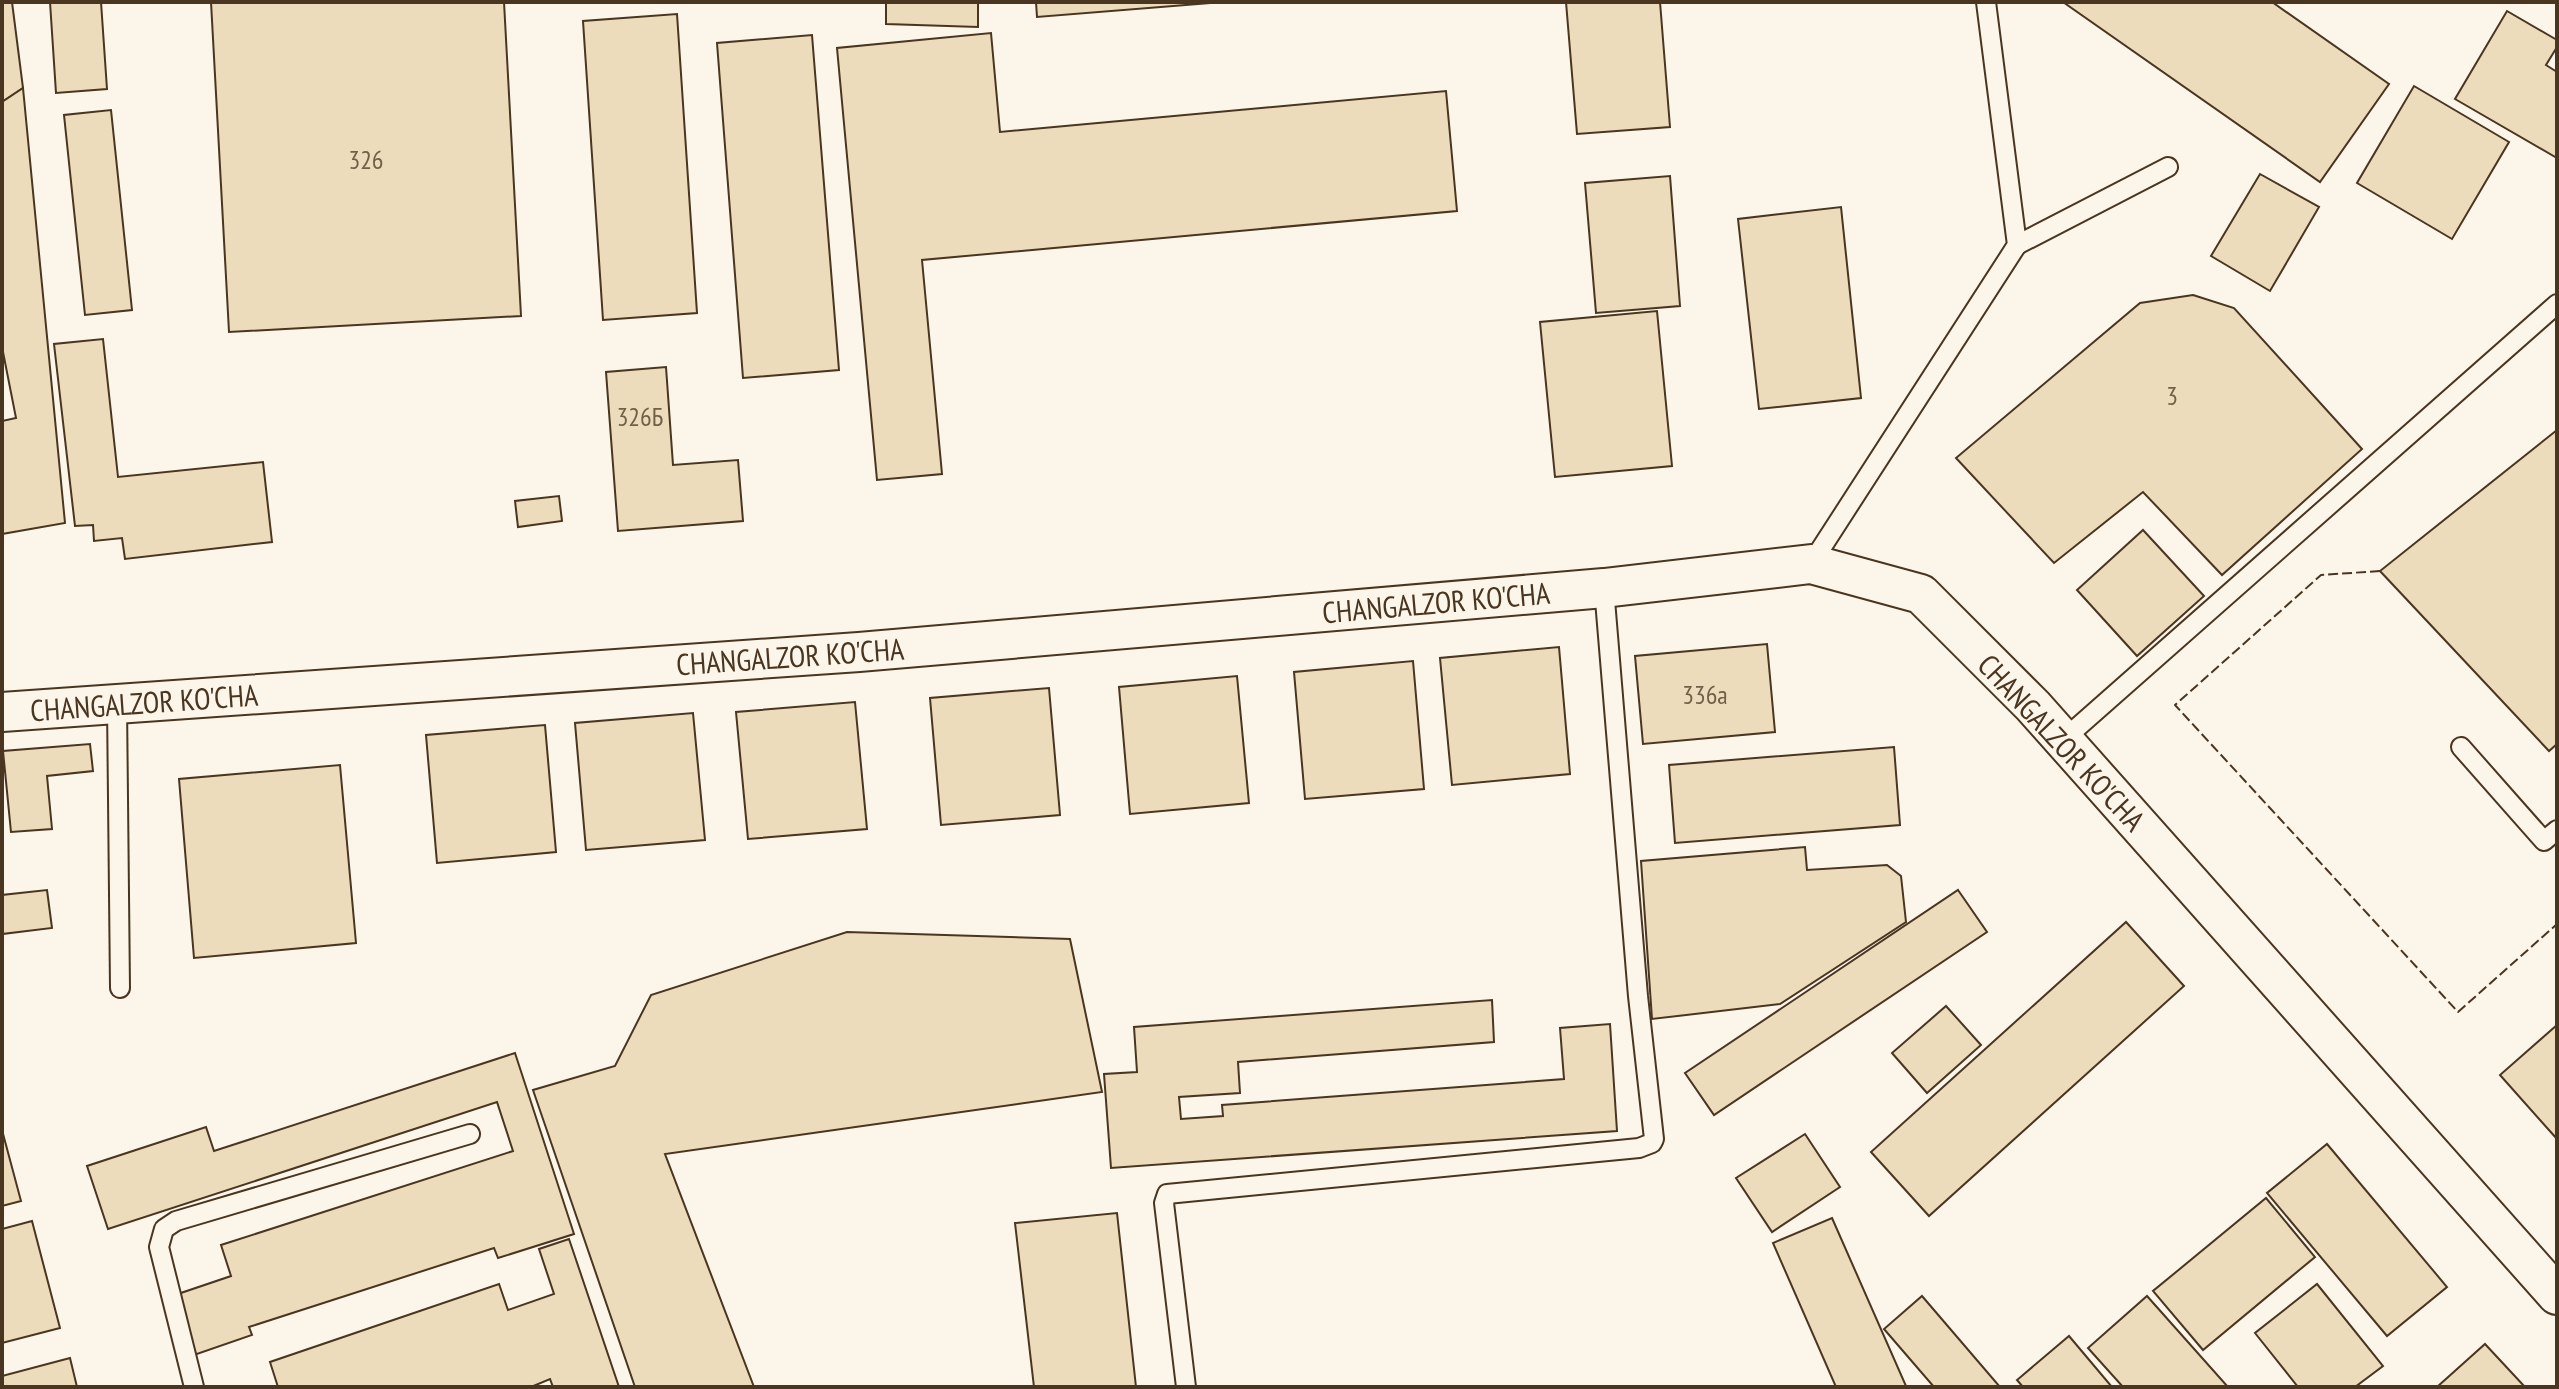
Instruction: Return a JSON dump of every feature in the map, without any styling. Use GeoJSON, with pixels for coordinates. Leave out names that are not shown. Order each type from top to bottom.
{"type":"FeatureCollection","features":[{"type":"Feature","properties":{"kind":"street","name":"CHANGALZOR KO'CHA"},"geometry":{"type":"LineString","coordinates":[[2,712],[859,652],[1604,588],[1811,564],[1921,594],[2033,706],[2554,1286]]}},
{"type":"Feature","properties":{"kind":"lane"},"geometry":{"type":"LineString","coordinates":[[1986,2],[2017,245]]}},
{"type":"Feature","properties":{"kind":"lane"},"geometry":{"type":"LineString","coordinates":[[1811,564],[2017,245],[2168,167]]}},
{"type":"Feature","properties":{"kind":"lane"},"geometry":{"type":"LineString","coordinates":[[2063,740],[2557,304]]}},
{"type":"Feature","properties":{"kind":"lane"},"geometry":{"type":"LineString","coordinates":[[1186,1387],[1164,1203],[1167,1194],[1639,1148],[1652,1143],[1604,588]]}},
{"type":"Feature","properties":{"kind":"lane"},"geometry":{"type":"LineString","coordinates":[[117,704],[120,988]]}},
{"type":"Feature","properties":{"kind":"lane"},"geometry":{"type":"LineString","coordinates":[[2461,747],[2544,841],[2557,830]]}},
{"type":"Feature","properties":{"kind":"lane"},"geometry":{"type":"LineString","coordinates":[[194,1387],[159,1247],[164,1229],[176,1221],[470,1134]]}},
{"type":"Feature","properties":{"kind":"building"},"geometry":{"type":"Polygon","coordinates":[[[2,2],[12,2],[23,88],[2,102],[2,2]]]}},
{"type":"Feature","properties":{"kind":"building"},"geometry":{"type":"Polygon","coordinates":[[[50,2],[101,2],[107,89],[56,93],[50,2]]]}},
{"type":"Feature","properties":{"kind":"building"},"geometry":{"type":"Polygon","coordinates":[[[211,2],[504,2],[521,316],[229,332],[211,2]]]}},
{"type":"Feature","properties":{"kind":"building"},"geometry":{"type":"Polygon","coordinates":[[[886,2],[978,2],[978,27],[886,24],[886,2]]]}},
{"type":"Feature","properties":{"kind":"building"},"geometry":{"type":"Polygon","coordinates":[[[1036,2],[1223,2],[1037,17],[1036,2]]]}},
{"type":"Feature","properties":{"kind":"building"},"geometry":{"type":"Polygon","coordinates":[[[1566,2],[1660,2],[1670,127],[1577,134],[1566,2]]]}},
{"type":"Feature","properties":{"kind":"building"},"geometry":{"type":"Polygon","coordinates":[[[2063,2],[2272,2],[2389,84],[2320,182],[2063,2]]]}},
{"type":"Feature","properties":{"kind":"building"},"geometry":{"type":"Polygon","coordinates":[[[2507,11],[2557,40],[2557,47],[2546,65],[2557,72],[2557,158],[2455,99],[2507,11]]]}},
{"type":"Feature","properties":{"kind":"building"},"geometry":{"type":"Polygon","coordinates":[[[677,14],[697,313],[603,320],[583,21],[677,14]]]}},
{"type":"Feature","properties":{"kind":"building"},"geometry":{"type":"Polygon","coordinates":[[[991,33],[1000,132],[1446,91],[1457,211],[922,260],[942,474],[877,480],[837,48],[991,33]]]}},
{"type":"Feature","properties":{"kind":"building"},"geometry":{"type":"Polygon","coordinates":[[[812,35],[839,370],[743,378],[717,43],[812,35]]]}},
{"type":"Feature","properties":{"kind":"building"},"geometry":{"type":"Polygon","coordinates":[[[2414,86],[2509,142],[2452,239],[2357,183],[2414,86]]]}},
{"type":"Feature","properties":{"kind":"building"},"geometry":{"type":"Polygon","coordinates":[[[23,88],[65,523],[2,534],[2,421],[16,418],[2,347],[2,102],[23,88]]]}},
{"type":"Feature","properties":{"kind":"building"},"geometry":{"type":"Polygon","coordinates":[[[111,110],[132,310],[85,315],[64,115],[111,110]]]}},
{"type":"Feature","properties":{"kind":"building"},"geometry":{"type":"Polygon","coordinates":[[[2260,174],[2319,207],[2270,291],[2211,256],[2260,174]]]}},
{"type":"Feature","properties":{"kind":"building"},"geometry":{"type":"Polygon","coordinates":[[[1670,176],[1680,306],[1596,313],[1585,183],[1670,176]]]}},
{"type":"Feature","properties":{"kind":"building"},"geometry":{"type":"Polygon","coordinates":[[[1841,207],[1861,398],[1759,409],[1738,219],[1841,207]]]}},
{"type":"Feature","properties":{"kind":"building"},"geometry":{"type":"Polygon","coordinates":[[[2193,295],[2234,308],[2362,449],[2222,575],[2143,492],[2054,563],[1956,458],[2140,303],[2193,295]]]}},
{"type":"Feature","properties":{"kind":"building"},"geometry":{"type":"Polygon","coordinates":[[[1657,311],[1672,466],[1555,477],[1540,322],[1657,311]]]}},
{"type":"Feature","properties":{"kind":"building"},"geometry":{"type":"Polygon","coordinates":[[[103,339],[118,477],[263,462],[272,542],[125,559],[122,538],[94,541],[93,525],[75,526],[54,344],[103,339]]]}},
{"type":"Feature","properties":{"kind":"building"},"geometry":{"type":"Polygon","coordinates":[[[666,367],[673,465],[738,460],[743,521],[618,531],[606,372],[666,367]]]}},
{"type":"Feature","properties":{"kind":"building"},"geometry":{"type":"Polygon","coordinates":[[[2557,430],[2557,744],[2549,751],[2380,571],[2557,430]]]}},
{"type":"Feature","properties":{"kind":"building"},"geometry":{"type":"Polygon","coordinates":[[[559,496],[562,521],[518,527],[515,501],[559,496]]]}},
{"type":"Feature","properties":{"kind":"building"},"geometry":{"type":"Polygon","coordinates":[[[2143,530],[2204,596],[2137,656],[2077,590],[2143,530]]]}},
{"type":"Feature","properties":{"kind":"building"},"geometry":{"type":"Polygon","coordinates":[[[1767,644],[1775,732],[1643,744],[1635,656],[1767,644]]]}},
{"type":"Feature","properties":{"kind":"building"},"geometry":{"type":"Polygon","coordinates":[[[1559,647],[1570,774],[1452,785],[1440,658],[1559,647]]]}},
{"type":"Feature","properties":{"kind":"building"},"geometry":{"type":"Polygon","coordinates":[[[1413,661],[1424,789],[1305,799],[1294,672],[1413,661]]]}},
{"type":"Feature","properties":{"kind":"building"},"geometry":{"type":"Polygon","coordinates":[[[1237,676],[1249,803],[1130,814],[1119,687],[1237,676]]]}},
{"type":"Feature","properties":{"kind":"building"},"geometry":{"type":"Polygon","coordinates":[[[1049,688],[1060,815],[941,825],[930,698],[1049,688]]]}},
{"type":"Feature","properties":{"kind":"building"},"geometry":{"type":"Polygon","coordinates":[[[855,702],[867,829],[748,839],[736,712],[855,702]]]}},
{"type":"Feature","properties":{"kind":"building"},"geometry":{"type":"Polygon","coordinates":[[[693,713],[705,840],[586,850],[575,723],[693,713]]]}},
{"type":"Feature","properties":{"kind":"building"},"geometry":{"type":"Polygon","coordinates":[[[545,725],[556,852],[437,863],[426,735],[545,725]]]}},
{"type":"Feature","properties":{"kind":"building"},"geometry":{"type":"Polygon","coordinates":[[[90,744],[93,771],[47,776],[52,829],[11,832],[3,751],[90,744]]]}},
{"type":"Feature","properties":{"kind":"building"},"geometry":{"type":"Polygon","coordinates":[[[1894,747],[1900,825],[1675,843],[1669,765],[1894,747]]]}},
{"type":"Feature","properties":{"kind":"building"},"geometry":{"type":"Polygon","coordinates":[[[340,765],[356,943],[194,958],[179,779],[340,765]]]}},
{"type":"Feature","properties":{"kind":"building"},"geometry":{"type":"Polygon","coordinates":[[[1805,847],[1807,870],[1887,865],[1901,876],[1906,922],[1780,1004],[1652,1019],[1641,861],[1805,847]]]}},
{"type":"Feature","properties":{"kind":"building"},"geometry":{"type":"Polygon","coordinates":[[[47,890],[52,928],[2,934],[2,895],[47,890]]]}},
{"type":"Feature","properties":{"kind":"building"},"geometry":{"type":"Polygon","coordinates":[[[1958,890],[1987,932],[1714,1115],[1685,1073],[1958,890]]]}},
{"type":"Feature","properties":{"kind":"building"},"geometry":{"type":"Polygon","coordinates":[[[2126,922],[2184,986],[1929,1216],[1871,1152],[2126,922]]]}},
{"type":"Feature","properties":{"kind":"building"},"geometry":{"type":"Polygon","coordinates":[[[847,932],[1070,939],[1102,1092],[665,1154],[754,1387],[635,1387],[533,1090],[615,1066],[651,995],[847,932]]]}},
{"type":"Feature","properties":{"kind":"building"},"geometry":{"type":"Polygon","coordinates":[[[1492,1000],[1494,1042],[1238,1062],[1240,1093],[1179,1097],[1181,1119],[1223,1116],[1222,1105],[1564,1079],[1560,1028],[1610,1024],[1617,1131],[1111,1168],[1104,1074],[1137,1072],[1134,1027],[1492,1000]]]}},
{"type":"Feature","properties":{"kind":"building"},"geometry":{"type":"Polygon","coordinates":[[[1946,1006],[1981,1045],[1927,1093],[1892,1053],[1946,1006]]]}},
{"type":"Feature","properties":{"kind":"building"},"geometry":{"type":"Polygon","coordinates":[[[2557,1025],[2557,1139],[2500,1075],[2557,1025]]]}},
{"type":"Feature","properties":{"kind":"building"},"geometry":{"type":"Polygon","coordinates":[[[515,1053],[574,1234],[498,1258],[494,1248],[249,1327],[252,1335],[194,1355],[175,1295],[231,1276],[221,1245],[513,1151],[497,1102],[108,1229],[87,1166],[206,1127],[214,1151],[515,1053]]]}},
{"type":"Feature","properties":{"kind":"building"},"geometry":{"type":"Polygon","coordinates":[[[2,1130],[21,1201],[2,1206],[2,1130]]]}},
{"type":"Feature","properties":{"kind":"building"},"geometry":{"type":"Polygon","coordinates":[[[1805,1134],[1840,1187],[1772,1232],[1736,1178],[1805,1134]]]}},
{"type":"Feature","properties":{"kind":"building"},"geometry":{"type":"Polygon","coordinates":[[[2327,1144],[2447,1287],[2387,1336],[2267,1193],[2327,1144]]]}},
{"type":"Feature","properties":{"kind":"building"},"geometry":{"type":"Polygon","coordinates":[[[2266,1198],[2315,1257],[2203,1350],[2153,1291],[2266,1198]]]}},
{"type":"Feature","properties":{"kind":"building"},"geometry":{"type":"Polygon","coordinates":[[[1117,1213],[1136,1387],[1034,1387],[1015,1223],[1117,1213]]]}},
{"type":"Feature","properties":{"kind":"building"},"geometry":{"type":"Polygon","coordinates":[[[1832,1218],[1904,1387],[1836,1387],[1773,1243],[1832,1218]]]}},
{"type":"Feature","properties":{"kind":"building"},"geometry":{"type":"Polygon","coordinates":[[[32,1221],[60,1328],[2,1343],[2,1229],[32,1221]]]}},
{"type":"Feature","properties":{"kind":"building"},"geometry":{"type":"Polygon","coordinates":[[[569,1239],[619,1387],[553,1387],[550,1379],[531,1387],[278,1387],[270,1362],[499,1284],[508,1310],[554,1294],[539,1249],[569,1239]]]}},
{"type":"Feature","properties":{"kind":"building"},"geometry":{"type":"Polygon","coordinates":[[[2317,1284],[2383,1366],[2355,1387],[2298,1387],[2255,1333],[2317,1284]]]}},
{"type":"Feature","properties":{"kind":"building"},"geometry":{"type":"Polygon","coordinates":[[[1922,1296],[2000,1387],[1934,1387],[1884,1329],[1922,1296]]]}},
{"type":"Feature","properties":{"kind":"building"},"geometry":{"type":"Polygon","coordinates":[[[2147,1296],[2228,1387],[2123,1387],[2088,1348],[2147,1296]]]}},
{"type":"Feature","properties":{"kind":"building"},"geometry":{"type":"Polygon","coordinates":[[[2069,1336],[2112,1387],[2023,1387],[2017,1380],[2069,1336]]]}},
{"type":"Feature","properties":{"kind":"building"},"geometry":{"type":"Polygon","coordinates":[[[2485,1344],[2525,1387],[2437,1387],[2485,1344]]]}},
{"type":"Feature","properties":{"kind":"building"},"geometry":{"type":"Polygon","coordinates":[[[70,1358],[77,1387],[2,1387],[2,1376],[70,1358]]]}},
{"type":"Feature","properties":{"kind":"fence"},"geometry":{"type":"LineString","coordinates":[[2380,571],[2321,575],[2175,705],[2458,1012],[2557,924]]}}]}
